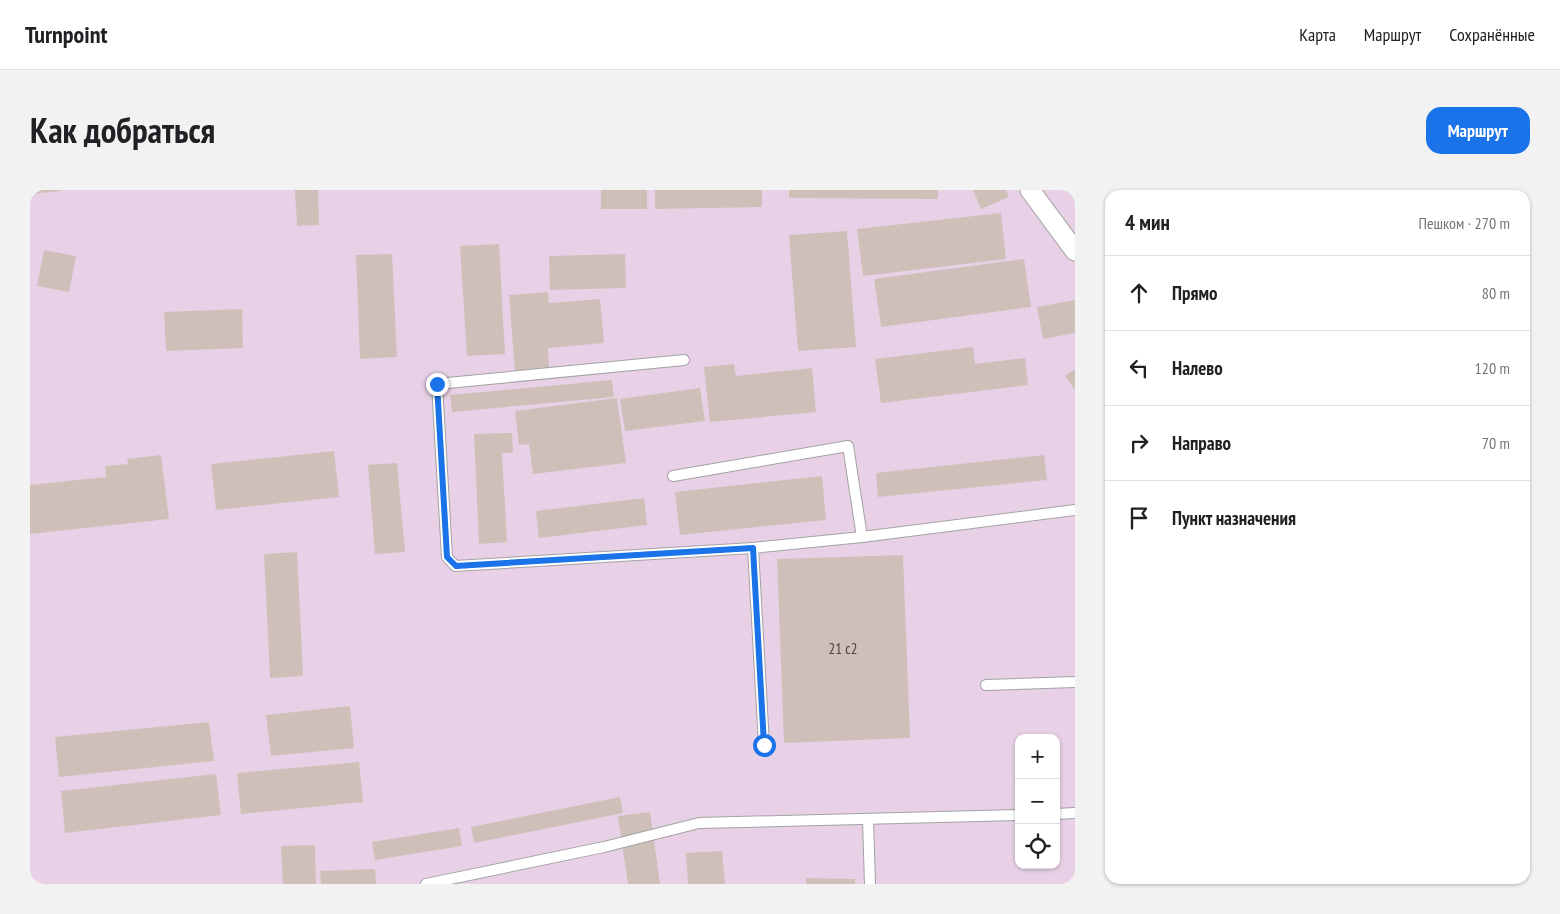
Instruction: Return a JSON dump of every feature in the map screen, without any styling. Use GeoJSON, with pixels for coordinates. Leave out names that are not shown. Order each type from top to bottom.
{"type":"FeatureCollection","features":[{"type":"Feature","properties":{"kind":"street"},"geometry":{"type":"LineString","coordinates":[[1030,190],[1075,250]]}},
{"type":"Feature","properties":{"kind":"lane"},"geometry":{"type":"LineString","coordinates":[[684,360],[437,384],[447,557],[456,566],[753,548],[862,537],[1075,510]]}},
{"type":"Feature","properties":{"kind":"lane"},"geometry":{"type":"LineString","coordinates":[[673,476],[848,446],[862,537]]}},
{"type":"Feature","properties":{"kind":"lane"},"geometry":{"type":"LineString","coordinates":[[753,548],[764,745]]}},
{"type":"Feature","properties":{"kind":"lane"},"geometry":{"type":"LineString","coordinates":[[986,685],[1075,682]]}},
{"type":"Feature","properties":{"kind":"lane"},"geometry":{"type":"LineString","coordinates":[[1060,814],[1075,813]]}},
{"type":"Feature","properties":{"kind":"lane"},"geometry":{"type":"LineString","coordinates":[[426,884],[604,846],[699,822],[1015,815]]}},
{"type":"Feature","properties":{"kind":"lane"},"geometry":{"type":"LineString","coordinates":[[868,819],[870,884]]}},
{"type":"Feature","properties":{"kind":"shaded area"},"geometry":{"type":"Polygon","coordinates":[[[30,190],[1075,190],[1075,884],[30,884],[30,190]]]}},
{"type":"Feature","properties":{"kind":"building"},"geometry":{"type":"Polygon","coordinates":[[[30,190],[60,190],[60,191],[30,194],[30,190]]]}},
{"type":"Feature","properties":{"kind":"building"},"geometry":{"type":"Polygon","coordinates":[[[295,190],[318,190],[319,225],[297,226],[295,190]]]}},
{"type":"Feature","properties":{"kind":"building"},"geometry":{"type":"Polygon","coordinates":[[[601,190],[647,190],[647,209],[601,209],[601,190]]]}},
{"type":"Feature","properties":{"kind":"building"},"geometry":{"type":"Polygon","coordinates":[[[655,190],[762,190],[762,207],[655,209],[655,190]]]}},
{"type":"Feature","properties":{"kind":"building"},"geometry":{"type":"Polygon","coordinates":[[[789,190],[938,190],[938,199],[789,198],[789,190]]]}},
{"type":"Feature","properties":{"kind":"building"},"geometry":{"type":"Polygon","coordinates":[[[973,190],[1006,190],[1009,197],[981,209],[973,190]]]}},
{"type":"Feature","properties":{"kind":"building"},"geometry":{"type":"Polygon","coordinates":[[[1001,213],[1006,259],[863,276],[857,229],[1001,213]]]}},
{"type":"Feature","properties":{"kind":"building"},"geometry":{"type":"Polygon","coordinates":[[[847,231],[856,347],[798,351],[789,235],[847,231]]]}},
{"type":"Feature","properties":{"kind":"building"},"geometry":{"type":"Polygon","coordinates":[[[499,244],[505,354],[467,356],[460,246],[499,244]]]}},
{"type":"Feature","properties":{"kind":"building"},"geometry":{"type":"Polygon","coordinates":[[[44,250],[76,256],[69,292],[37,286],[44,250]]]}},
{"type":"Feature","properties":{"kind":"building"},"geometry":{"type":"Polygon","coordinates":[[[392,254],[397,357],[360,359],[356,255],[392,254]]]}},
{"type":"Feature","properties":{"kind":"building"},"geometry":{"type":"Polygon","coordinates":[[[625,254],[626,288],[550,290],[549,256],[625,254]]]}},
{"type":"Feature","properties":{"kind":"building"},"geometry":{"type":"Polygon","coordinates":[[[1024,259],[1031,307],[881,327],[874,279],[1024,259]]]}},
{"type":"Feature","properties":{"kind":"building"},"geometry":{"type":"Polygon","coordinates":[[[548,292],[549,303],[600,299],[604,343],[548,348],[549,368],[515,371],[509,295],[548,292]]]}},
{"type":"Feature","properties":{"kind":"building"},"geometry":{"type":"Polygon","coordinates":[[[1075,300],[1075,333],[1043,339],[1037,307],[1075,300]]]}},
{"type":"Feature","properties":{"kind":"building"},"geometry":{"type":"Polygon","coordinates":[[[242,309],[243,348],[166,351],[164,312],[242,309]]]}},
{"type":"Feature","properties":{"kind":"building"},"geometry":{"type":"Polygon","coordinates":[[[973,347],[975,364],[1025,358],[1028,385],[881,403],[875,359],[973,347]]]}},
{"type":"Feature","properties":{"kind":"building"},"geometry":{"type":"Polygon","coordinates":[[[734,364],[736,376],[812,368],[816,412],[710,422],[704,367],[734,364]]]}},
{"type":"Feature","properties":{"kind":"building"},"geometry":{"type":"Polygon","coordinates":[[[1075,369],[1075,390],[1065,376],[1075,369]]]}},
{"type":"Feature","properties":{"kind":"building"},"geometry":{"type":"Polygon","coordinates":[[[612,380],[614,397],[452,412],[450,395],[612,380]]]}},
{"type":"Feature","properties":{"kind":"building"},"geometry":{"type":"Polygon","coordinates":[[[700,388],[705,421],[625,431],[620,399],[700,388]]]}},
{"type":"Feature","properties":{"kind":"building"},"geometry":{"type":"Polygon","coordinates":[[[617,398],[626,463],[533,474],[529,444],[519,445],[515,411],[617,398]]]}},
{"type":"Feature","properties":{"kind":"building"},"geometry":{"type":"Polygon","coordinates":[[[512,433],[513,453],[502,453],[507,542],[479,544],[474,434],[512,433]]]}},
{"type":"Feature","properties":{"kind":"building"},"geometry":{"type":"Polygon","coordinates":[[[334,451],[339,497],[216,510],[211,464],[334,451]]]}},
{"type":"Feature","properties":{"kind":"building"},"geometry":{"type":"Polygon","coordinates":[[[161,455],[169,519],[30,534],[30,485],[106,477],[105,466],[128,464],[127,459],[161,455]]]}},
{"type":"Feature","properties":{"kind":"building"},"geometry":{"type":"Polygon","coordinates":[[[1044,455],[1047,480],[878,497],[876,473],[1044,455]]]}},
{"type":"Feature","properties":{"kind":"building"},"geometry":{"type":"Polygon","coordinates":[[[397,463],[405,552],[375,554],[368,465],[397,463]]]}},
{"type":"Feature","properties":{"kind":"building"},"geometry":{"type":"Polygon","coordinates":[[[822,476],[826,520],[680,535],[675,492],[822,476]]]}},
{"type":"Feature","properties":{"kind":"building"},"geometry":{"type":"Polygon","coordinates":[[[644,498],[647,525],[539,538],[536,511],[644,498]]]}},
{"type":"Feature","properties":{"kind":"building"},"geometry":{"type":"Polygon","coordinates":[[[297,552],[303,676],[270,678],[264,554],[297,552]]]}},
{"type":"Feature","properties":{"kind":"building"},"geometry":{"type":"Polygon","coordinates":[[[903,555],[910,738],[784,743],[777,559],[903,555]]]}},
{"type":"Feature","properties":{"kind":"building"},"geometry":{"type":"Polygon","coordinates":[[[350,706],[354,748],[271,756],[266,715],[350,706]]]}},
{"type":"Feature","properties":{"kind":"building"},"geometry":{"type":"Polygon","coordinates":[[[209,722],[214,761],[59,777],[55,737],[209,722]]]}},
{"type":"Feature","properties":{"kind":"building"},"geometry":{"type":"Polygon","coordinates":[[[359,762],[363,802],[241,814],[237,773],[359,762]]]}},
{"type":"Feature","properties":{"kind":"building"},"geometry":{"type":"Polygon","coordinates":[[[216,774],[221,815],[65,833],[61,791],[216,774]]]}},
{"type":"Feature","properties":{"kind":"building"},"geometry":{"type":"Polygon","coordinates":[[[620,797],[623,813],[474,843],[471,827],[620,797]]]}},
{"type":"Feature","properties":{"kind":"building"},"geometry":{"type":"Polygon","coordinates":[[[650,812],[660,884],[628,884],[618,816],[650,812]]]}},
{"type":"Feature","properties":{"kind":"building"},"geometry":{"type":"Polygon","coordinates":[[[459,828],[462,846],[375,860],[372,842],[459,828]]]}},
{"type":"Feature","properties":{"kind":"building"},"geometry":{"type":"Polygon","coordinates":[[[315,845],[316,884],[283,884],[281,846],[315,845]]]}},
{"type":"Feature","properties":{"kind":"building"},"geometry":{"type":"Polygon","coordinates":[[[722,851],[725,884],[688,884],[686,853],[722,851]]]}},
{"type":"Feature","properties":{"kind":"building"},"geometry":{"type":"Polygon","coordinates":[[[375,869],[376,884],[321,884],[320,871],[375,869]]]}},
{"type":"Feature","properties":{"kind":"building"},"geometry":{"type":"Polygon","coordinates":[[[806,878],[855,879],[855,884],[806,884],[806,878]]]}},
{"type":"Feature","properties":{"kind":"route"},"geometry":{"type":"LineString","coordinates":[[437,384],[447,557],[456,566],[753,548],[764,745]]}}]}
